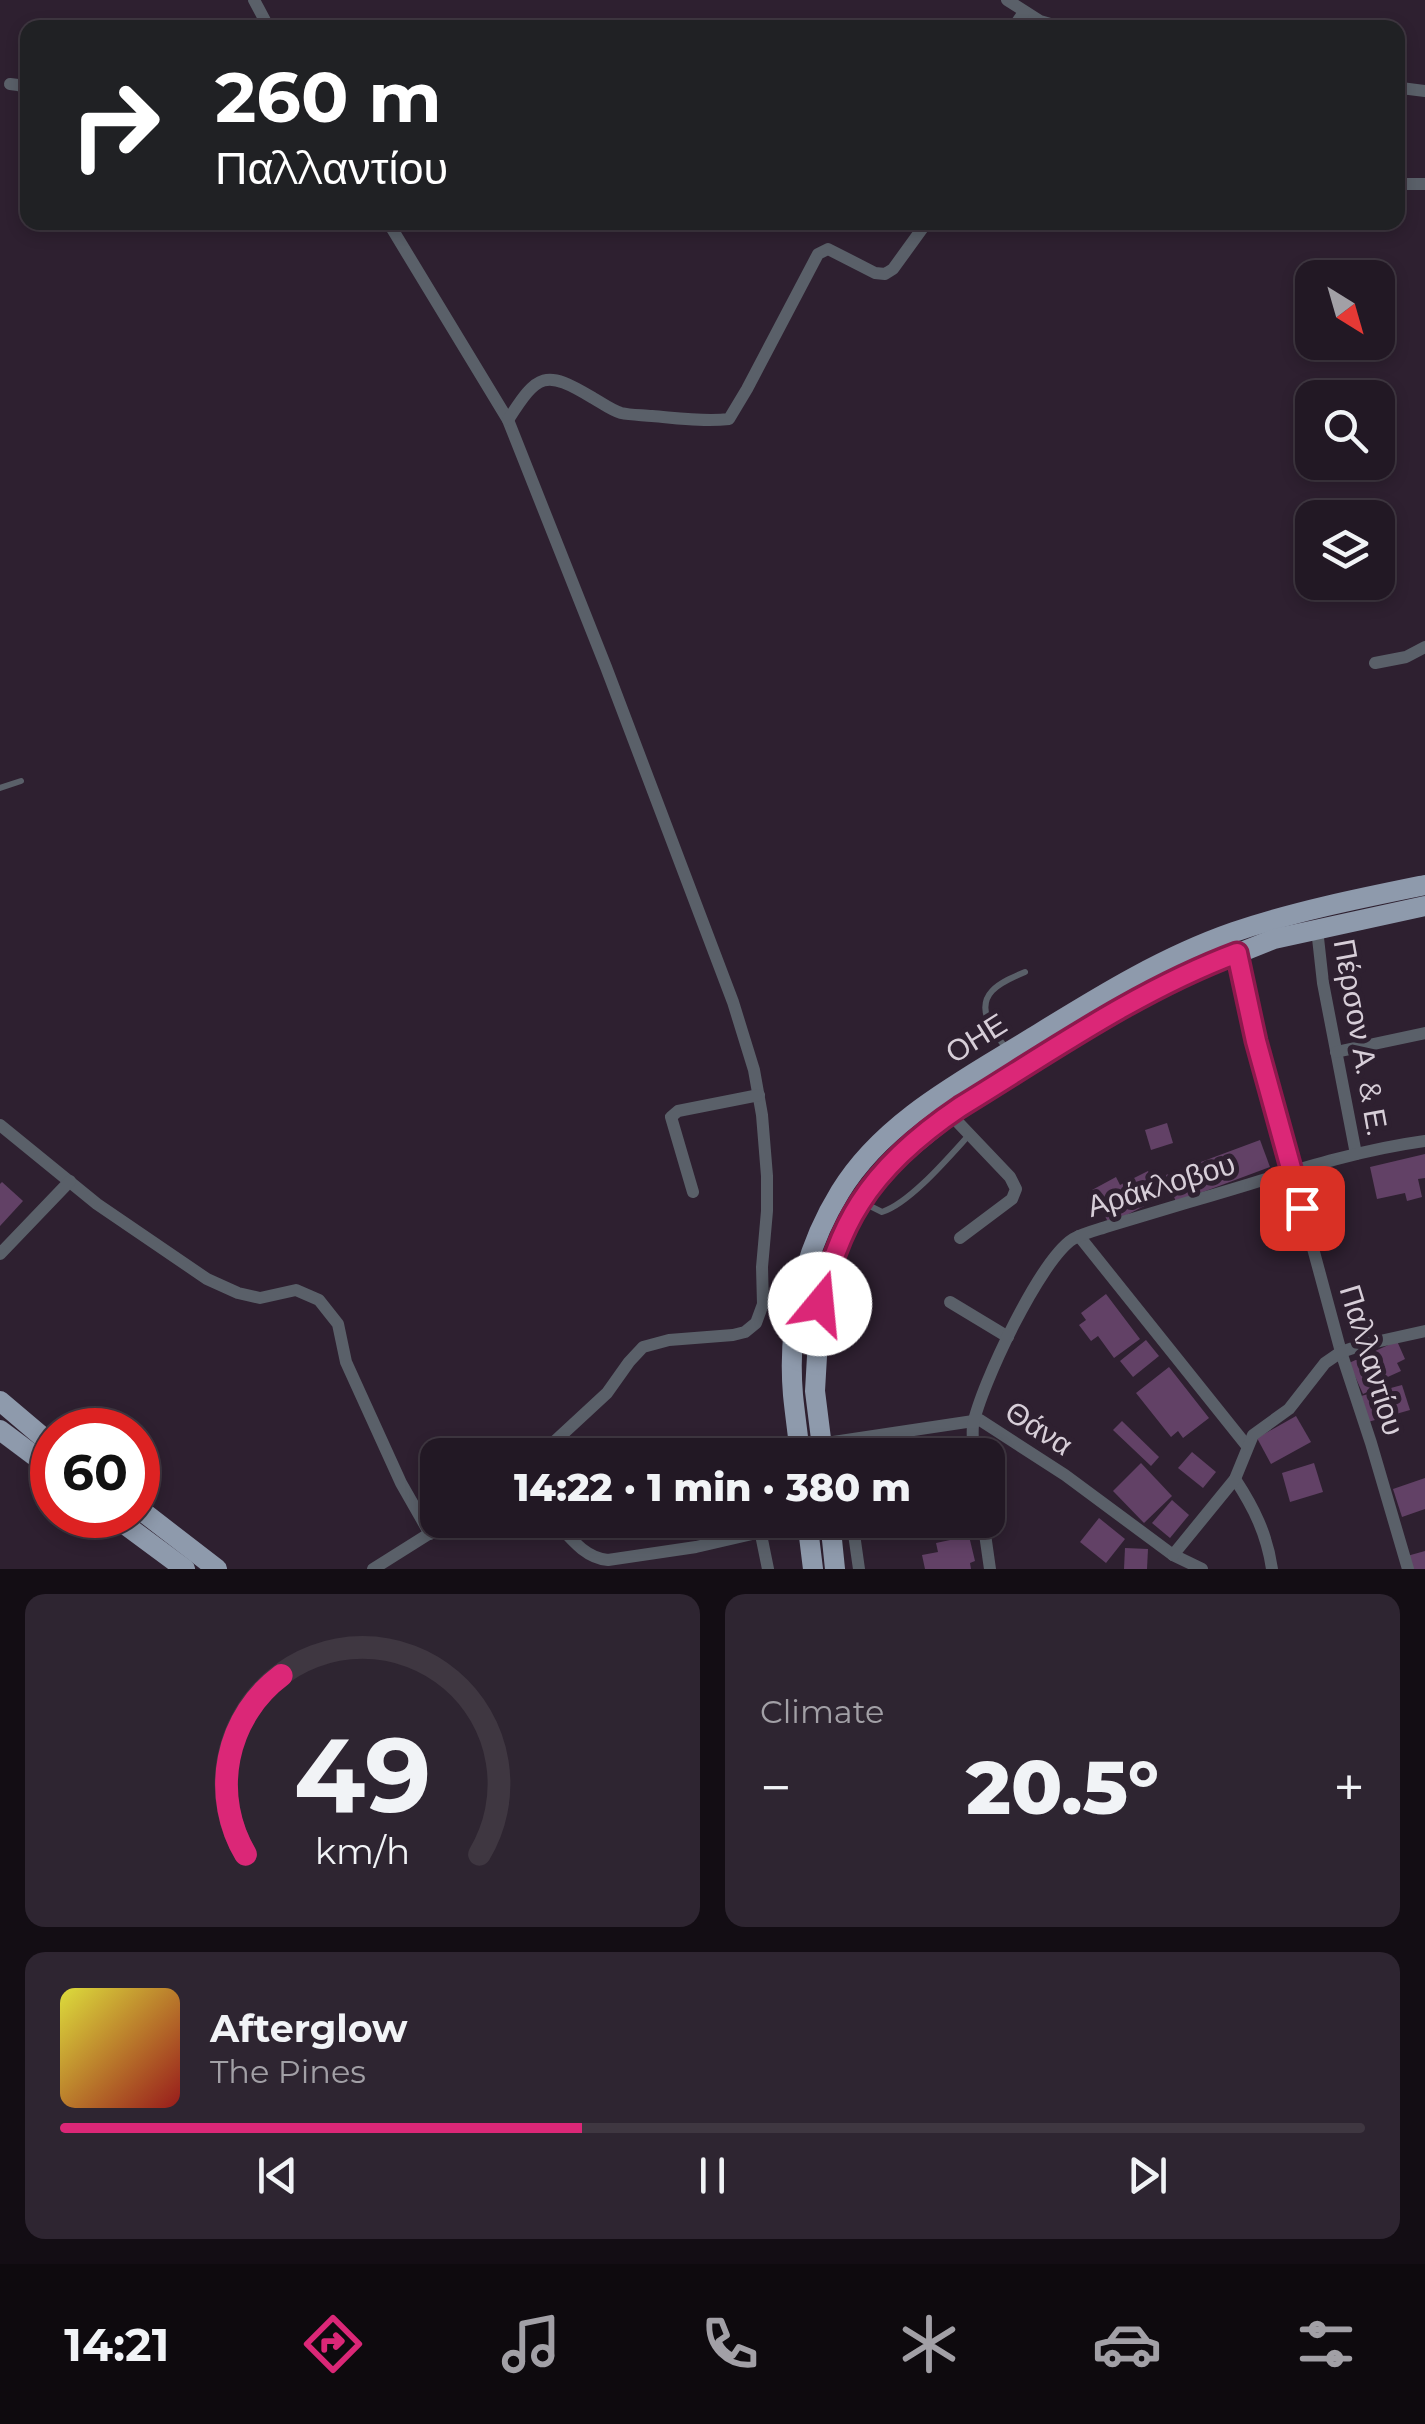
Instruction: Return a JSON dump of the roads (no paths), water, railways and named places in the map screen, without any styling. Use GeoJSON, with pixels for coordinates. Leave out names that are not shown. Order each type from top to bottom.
{"type":"FeatureCollection","features":[{"type":"Feature","properties":{"kind":"main road","name":"ΟΗΕ"},"geometry":{"type":"LineString","coordinates":[[829,1438],[815,1392],[820,1304],[860,1202],[890,1166],[950,1114],[1275,918],[1425,885]]}},
{"type":"Feature","properties":{"kind":"main road","name":"ΟΗΕ"},"geometry":{"type":"LineString","coordinates":[[798,1438],[792,1392],[797,1301],[811,1252],[842,1188],[892,1134],[938,1097],[1138,974],[1234,943],[1274,940],[1425,906]]}},
{"type":"Feature","properties":{"kind":"main road"},"geometry":{"type":"LineString","coordinates":[[0,1401],[30,1426]]}},
{"type":"Feature","properties":{"kind":"main road"},"geometry":{"type":"LineString","coordinates":[[0,1430],[30,1452]]}},
{"type":"Feature","properties":{"kind":"main road"},"geometry":{"type":"LineString","coordinates":[[160,1525],[217,1569]]}},
{"type":"Feature","properties":{"kind":"main road"},"geometry":{"type":"LineString","coordinates":[[143,1538],[185,1569]]}},
{"type":"Feature","properties":{"kind":"main road"},"geometry":{"type":"LineString","coordinates":[[810,1538],[813,1569]]}},
{"type":"Feature","properties":{"kind":"main road"},"geometry":{"type":"LineString","coordinates":[[832,1538],[836,1569]]}},
{"type":"Feature","properties":{"kind":"street"},"geometry":{"type":"LineString","coordinates":[[1007,0],[1034,20]]}},
{"type":"Feature","properties":{"kind":"street"},"geometry":{"type":"LineString","coordinates":[[1018,20],[1024,12]]}},
{"type":"Feature","properties":{"kind":"street"},"geometry":{"type":"LineString","coordinates":[[10,84],[20,86]]}},
{"type":"Feature","properties":{"kind":"street"},"geometry":{"type":"LineString","coordinates":[[393,230],[508,420],[732,1002],[759,1096],[768,1211],[758,1320],[739,1334],[668,1340],[644,1348],[628,1362],[607,1392],[558,1438]]}},
{"type":"Feature","properties":{"kind":"street"},"geometry":{"type":"LineString","coordinates":[[508,420],[534,386],[552,378],[622,413],[729,418],[818,254],[828,249],[885,274],[893,269],[920,230]]}},
{"type":"Feature","properties":{"kind":"street"},"geometry":{"type":"LineString","coordinates":[[1375,663],[1406,658],[1425,647]]}},
{"type":"Feature","properties":{"kind":"street","name":"Πέρσον Α. & Ε."},"geometry":{"type":"LineString","coordinates":[[1316,928],[1356,1154]]}},
{"type":"Feature","properties":{"kind":"street","name":"Παλλαντίου"},"geometry":{"type":"LineString","coordinates":[[1234,943],[1256,1041],[1341,1352],[1408,1569]]}},
{"type":"Feature","properties":{"kind":"street"},"geometry":{"type":"LineString","coordinates":[[1336,1052],[1425,1034]]}},
{"type":"Feature","properties":{"kind":"street"},"geometry":{"type":"LineString","coordinates":[[693,1192],[671,1116],[678,1111],[759,1096]]}},
{"type":"Feature","properties":{"kind":"street"},"geometry":{"type":"LineString","coordinates":[[950,1114],[1010,1177],[1016,1189],[1012,1199],[960,1238]]}},
{"type":"Feature","properties":{"kind":"street"},"geometry":{"type":"LineString","coordinates":[[0,1124],[149,1241],[207,1280],[260,1298],[296,1290],[319,1300],[338,1324],[346,1362],[401,1484],[420,1517]]}},
{"type":"Feature","properties":{"kind":"street","name":"Αράκλοβου"},"geometry":{"type":"LineString","coordinates":[[974,1420],[1008,1336],[1053,1258],[1079,1236],[1356,1154],[1425,1140]]}},
{"type":"Feature","properties":{"kind":"street"},"geometry":{"type":"LineString","coordinates":[[0,1254],[70,1181]]}},
{"type":"Feature","properties":{"kind":"street"},"geometry":{"type":"LineString","coordinates":[[1079,1236],[1247,1446]]}},
{"type":"Feature","properties":{"kind":"street"},"geometry":{"type":"LineString","coordinates":[[950,1302],[1008,1336]]}},
{"type":"Feature","properties":{"kind":"street"},"geometry":{"type":"LineString","coordinates":[[1174,1555],[1235,1478],[1253,1435],[1289,1409],[1322,1366],[1341,1352],[1425,1331]]}},
{"type":"Feature","properties":{"kind":"street"},"geometry":{"type":"LineString","coordinates":[[972,1438],[974,1420]]}},
{"type":"Feature","properties":{"kind":"street","name":"Θάνα"},"geometry":{"type":"LineString","coordinates":[[886,1438],[974,1420],[985,1422],[1174,1555],[1202,1569]]}},
{"type":"Feature","properties":{"kind":"street"},"geometry":{"type":"LineString","coordinates":[[1235,1478],[1264,1531],[1272,1569]]}},
{"type":"Feature","properties":{"kind":"street"},"geometry":{"type":"LineString","coordinates":[[373,1569],[423,1538]]}},
{"type":"Feature","properties":{"kind":"street"},"geometry":{"type":"LineString","coordinates":[[571,1538],[580,1547],[608,1560],[696,1548],[725,1538]]}},
{"type":"Feature","properties":{"kind":"street"},"geometry":{"type":"LineString","coordinates":[[762,1538],[768,1569]]}},
{"type":"Feature","properties":{"kind":"street"},"geometry":{"type":"LineString","coordinates":[[854,1538],[858,1569]]}},
{"type":"Feature","properties":{"kind":"street"},"geometry":{"type":"LineString","coordinates":[[986,1538],[990,1569]]}},
{"type":"Feature","properties":{"kind":"lane"},"geometry":{"type":"LineString","coordinates":[[0,788],[22,781]]}},
{"type":"Feature","properties":{"kind":"lane"},"geometry":{"type":"LineString","coordinates":[[1007,1053],[988,1022],[987,1001],[993,988],[1024,972]]}},
{"type":"Feature","properties":{"kind":"lane"},"geometry":{"type":"LineString","coordinates":[[860,1202],[882,1212],[894,1208],[970,1134]]}}]}
